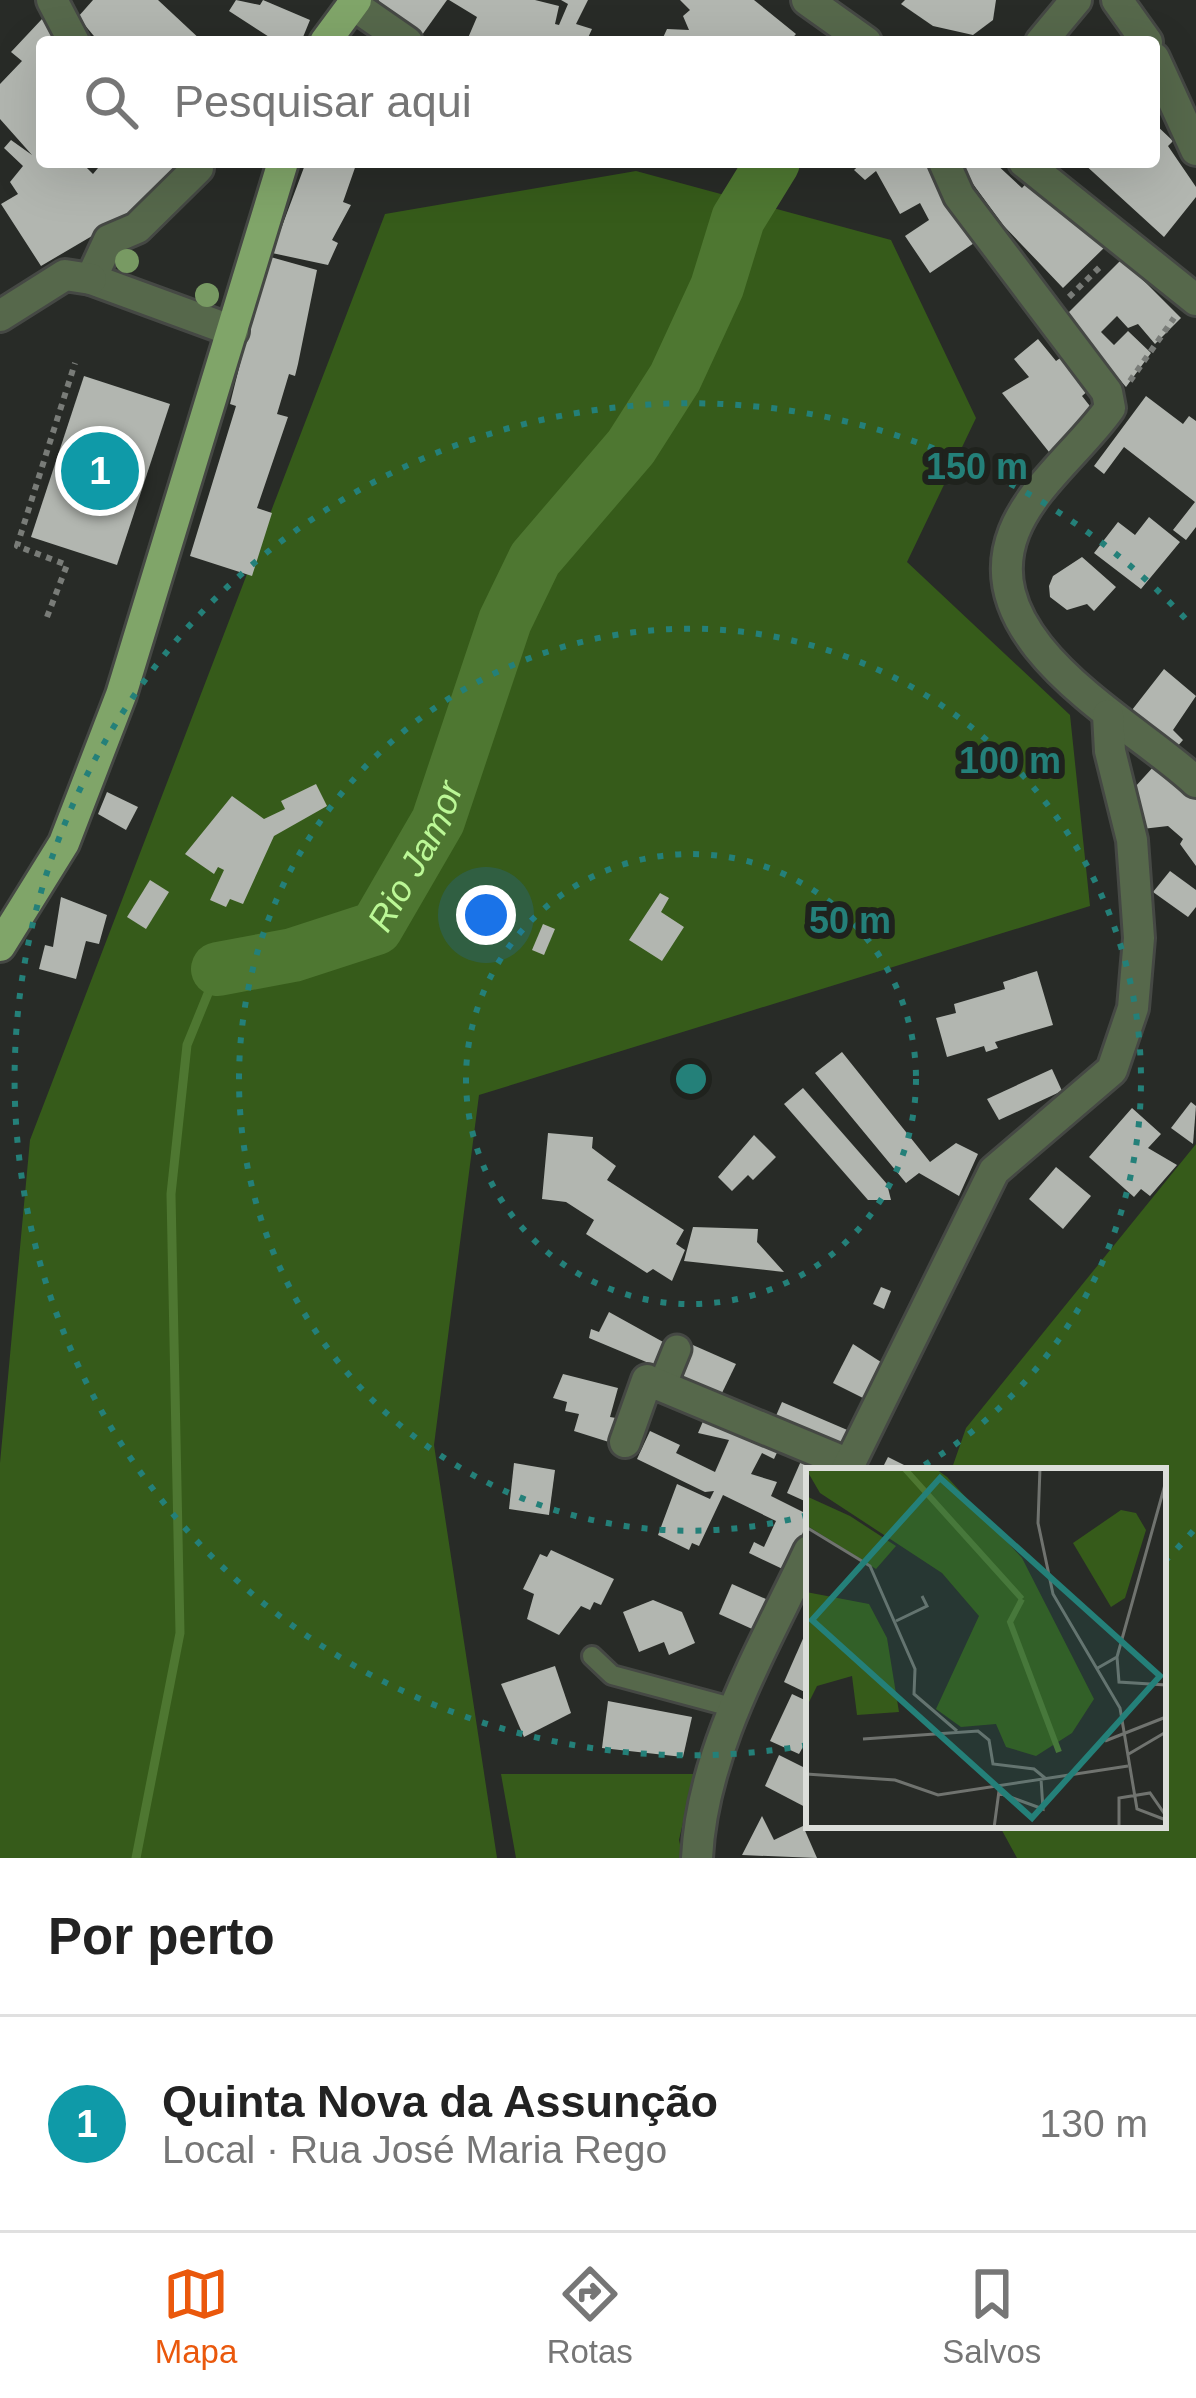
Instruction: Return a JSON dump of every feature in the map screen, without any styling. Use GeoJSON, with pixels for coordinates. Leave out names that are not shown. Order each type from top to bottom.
{"type":"FeatureCollection","features":[{"type":"Feature","properties":{"kind":"main road"},"geometry":{"type":"LineString","coordinates":[[330,36],[354,2]]}},
{"type":"Feature","properties":{"kind":"main road"},"geometry":{"type":"LineString","coordinates":[[0,946],[64,843],[121,695],[281,168]]}},
{"type":"Feature","properties":{"kind":"street"},"geometry":{"type":"LineString","coordinates":[[52,0],[71,36]]}},
{"type":"Feature","properties":{"kind":"street"},"geometry":{"type":"LineString","coordinates":[[808,0],[858,36]]}},
{"type":"Feature","properties":{"kind":"street"},"geometry":{"type":"LineString","coordinates":[[1046,36],[1076,0]]}},
{"type":"Feature","properties":{"kind":"street"},"geometry":{"type":"LineString","coordinates":[[1117,0],[1143,36]]}},
{"type":"Feature","properties":{"kind":"street"},"geometry":{"type":"LineString","coordinates":[[354,2],[398,36]]}},
{"type":"Feature","properties":{"kind":"street"},"geometry":{"type":"LineString","coordinates":[[1160,71],[1196,151]]}},
{"type":"Feature","properties":{"kind":"street"},"geometry":{"type":"LineString","coordinates":[[91,279],[110,240],[137,228],[198,168]]}},
{"type":"Feature","properties":{"kind":"street"},"geometry":{"type":"LineString","coordinates":[[947,168],[959,196],[1107,392],[1111,408],[1014,532],[1007,574],[1018,616],[1044,655],[1108,715],[1160,748],[1196,782]]}},
{"type":"Feature","properties":{"kind":"street"},"geometry":{"type":"LineString","coordinates":[[1032,168],[1194,294]]}},
{"type":"Feature","properties":{"kind":"street"},"geometry":{"type":"LineString","coordinates":[[0,316],[65,275],[91,279],[233,331]]}},
{"type":"Feature","properties":{"kind":"street"},"geometry":{"type":"LineString","coordinates":[[625,1442],[647,1380],[848,1468],[994,1171],[1112,1070],[1133,1007],[1138,938],[1132,840],[1110,751],[1108,715]]}},
{"type":"Feature","properties":{"kind":"street"},"geometry":{"type":"LineString","coordinates":[[662,1385],[677,1349]]}},
{"type":"Feature","properties":{"kind":"street"},"geometry":{"type":"LineString","coordinates":[[697,1858],[702,1810],[735,1708],[806,1557]]}},
{"type":"Feature","properties":{"kind":"lane"},"geometry":{"type":"LineString","coordinates":[[592,1656],[612,1675],[735,1708]]}},
{"type":"Feature","properties":{"kind":"path"},"geometry":{"type":"LineString","coordinates":[[1050,316],[1124,242]]}},
{"type":"Feature","properties":{"kind":"path"},"geometry":{"type":"LineString","coordinates":[[1111,408],[1194,294]]}},
{"type":"Feature","properties":{"kind":"path"},"geometry":{"type":"LineString","coordinates":[[47,617],[67,565],[17,546],[75,363]]}},
{"type":"Feature","properties":{"kind":"green space"},"geometry":{"type":"Polygon","coordinates":[[[636,171],[891,240],[976,418],[907,562],[1070,715],[1090,906],[479,1095],[434,1445],[497,1858],[0,1858],[0,1463],[30,1140],[385,214],[636,171]]]}},
{"type":"Feature","properties":{"kind":"green space"},"geometry":{"type":"Polygon","coordinates":[[[1196,1144],[1196,1858],[1017,1858],[1001,1828],[1166,1828],[1166,1468],[952,1468],[966,1428],[1196,1144]]]}},
{"type":"Feature","properties":{"kind":"green space"},"geometry":{"type":"Polygon","coordinates":[[[501,1774],[694,1774],[679,1840],[683,1858],[516,1858],[501,1774]]]}},
{"type":"Feature","properties":{"kind":"building"},"geometry":{"type":"Polygon","coordinates":[[[93,0],[158,0],[197,36],[94,36],[78,17],[93,0]]]}},
{"type":"Feature","properties":{"kind":"building"},"geometry":{"type":"Polygon","coordinates":[[[236,0],[260,5],[263,0],[310,20],[303,36],[268,36],[229,11],[236,0]]]}},
{"type":"Feature","properties":{"kind":"building"},"geometry":{"type":"Polygon","coordinates":[[[379,0],[447,0],[421,36],[408,36],[370,12],[379,0]]]}},
{"type":"Feature","properties":{"kind":"building"},"geometry":{"type":"Polygon","coordinates":[[[449,0],[535,0],[559,6],[555,24],[559,25],[568,4],[561,0],[588,0],[576,24],[592,29],[589,36],[469,36],[477,17],[449,0]]]}},
{"type":"Feature","properties":{"kind":"building"},"geometry":{"type":"Polygon","coordinates":[[[680,0],[754,0],[796,34],[664,36],[667,29],[689,30],[683,16],[690,10],[680,0]]]}},
{"type":"Feature","properties":{"kind":"building"},"geometry":{"type":"Polygon","coordinates":[[[905,0],[996,0],[993,20],[973,35],[933,26],[901,4],[905,0]]]}},
{"type":"Feature","properties":{"kind":"building"},"geometry":{"type":"Polygon","coordinates":[[[42,19],[58,36],[36,36],[36,168],[87,168],[93,174],[98,168],[177,168],[181,172],[130,222],[126,216],[41,266],[1,204],[18,194],[10,182],[23,166],[4,148],[11,140],[32,155],[0,119],[0,84],[22,61],[11,52],[42,19]]]}},
{"type":"Feature","properties":{"kind":"building"},"geometry":{"type":"Polygon","coordinates":[[[1160,129],[1173,141],[1168,146],[1196,187],[1196,197],[1164,237],[1089,168],[1160,168],[1160,129]]]}},
{"type":"Feature","properties":{"kind":"building"},"geometry":{"type":"Polygon","coordinates":[[[304,168],[355,168],[343,202],[351,205],[332,240],[338,243],[328,265],[272,253],[304,168]]]}},
{"type":"Feature","properties":{"kind":"building"},"geometry":{"type":"Polygon","coordinates":[[[937,168],[977,241],[930,273],[905,236],[929,220],[920,203],[900,214],[876,171],[865,180],[854,170],[937,168]]]}},
{"type":"Feature","properties":{"kind":"building"},"geometry":{"type":"Polygon","coordinates":[[[961,168],[1000,168],[1022,188],[1031,178],[1108,244],[1063,288],[1003,225],[961,168]]]}},
{"type":"Feature","properties":{"kind":"building"},"geometry":{"type":"Polygon","coordinates":[[[267,256],[317,270],[295,376],[289,374],[277,414],[288,417],[257,508],[272,513],[252,576],[190,556],[236,406],[230,404],[267,256]]]}},
{"type":"Feature","properties":{"kind":"building"},"geometry":{"type":"Polygon","coordinates":[[[1122,259],[1181,318],[1155,344],[1138,324],[1128,328],[1117,316],[1101,332],[1114,345],[1128,331],[1151,353],[1126,387],[1065,316],[1122,259]]]}},
{"type":"Feature","properties":{"kind":"building"},"geometry":{"type":"Polygon","coordinates":[[[1038,339],[1056,361],[1063,356],[1090,389],[1082,396],[1093,410],[1049,452],[1002,393],[1029,377],[1014,359],[1038,339]]]}},
{"type":"Feature","properties":{"kind":"building"},"geometry":{"type":"Polygon","coordinates":[[[84,376],[170,404],[117,565],[31,537],[84,376]]]}},
{"type":"Feature","properties":{"kind":"building"},"geometry":{"type":"Polygon","coordinates":[[[1146,396],[1183,424],[1189,416],[1196,421],[1196,527],[1186,540],[1173,530],[1195,502],[1124,447],[1104,474],[1094,466],[1146,396]]]}},
{"type":"Feature","properties":{"kind":"building"},"geometry":{"type":"Polygon","coordinates":[[[1149,517],[1180,542],[1141,589],[1094,553],[1118,522],[1135,535],[1149,517]]]}},
{"type":"Feature","properties":{"kind":"building"},"geometry":{"type":"Polygon","coordinates":[[[1082,557],[1116,587],[1094,611],[1087,604],[1067,610],[1050,597],[1053,576],[1082,557]]]}},
{"type":"Feature","properties":{"kind":"building"},"geometry":{"type":"Polygon","coordinates":[[[1164,669],[1196,696],[1173,730],[1183,740],[1176,748],[1132,710],[1164,669]]]}},
{"type":"Feature","properties":{"kind":"building"},"geometry":{"type":"Polygon","coordinates":[[[1155,765],[1196,799],[1196,866],[1180,844],[1183,839],[1168,826],[1142,829],[1135,787],[1155,765]]]}},
{"type":"Feature","properties":{"kind":"building"},"geometry":{"type":"Polygon","coordinates":[[[316,784],[327,806],[274,836],[243,904],[230,899],[226,907],[210,900],[224,870],[218,867],[214,874],[185,854],[232,796],[264,819],[285,809],[281,801],[316,784]]]}},
{"type":"Feature","properties":{"kind":"building"},"geometry":{"type":"Polygon","coordinates":[[[107,792],[138,807],[126,830],[98,814],[107,792]]]}},
{"type":"Feature","properties":{"kind":"building"},"geometry":{"type":"Polygon","coordinates":[[[1170,871],[1196,890],[1196,907],[1188,917],[1153,892],[1170,871]]]}},
{"type":"Feature","properties":{"kind":"building"},"geometry":{"type":"Polygon","coordinates":[[[150,880],[169,892],[146,929],[127,917],[150,880]]]}},
{"type":"Feature","properties":{"kind":"building"},"geometry":{"type":"Polygon","coordinates":[[[660,893],[669,898],[661,912],[684,927],[662,961],[629,940],[660,893]]]}},
{"type":"Feature","properties":{"kind":"building"},"geometry":{"type":"Polygon","coordinates":[[[61,897],[107,915],[99,944],[86,941],[76,979],[39,969],[45,945],[53,947],[61,897]]]}},
{"type":"Feature","properties":{"kind":"building"},"geometry":{"type":"Polygon","coordinates":[[[543,924],[555,929],[544,955],[532,950],[543,924]]]}},
{"type":"Feature","properties":{"kind":"building"},"geometry":{"type":"Polygon","coordinates":[[[1037,971],[1053,1025],[995,1042],[998,1048],[986,1052],[984,1046],[947,1057],[936,1018],[956,1013],[954,1004],[1005,989],[1003,982],[1037,971]]]}},
{"type":"Feature","properties":{"kind":"building"},"geometry":{"type":"Polygon","coordinates":[[[842,1052],[930,1162],[956,1143],[978,1154],[959,1196],[919,1173],[906,1183],[815,1073],[842,1052]]]}},
{"type":"Feature","properties":{"kind":"building"},"geometry":{"type":"Polygon","coordinates":[[[1052,1069],[1062,1091],[999,1120],[987,1099],[1052,1069]]]}},
{"type":"Feature","properties":{"kind":"building"},"geometry":{"type":"Polygon","coordinates":[[[803,1088],[887,1184],[891,1200],[868,1200],[784,1104],[803,1088]]]}},
{"type":"Feature","properties":{"kind":"building"},"geometry":{"type":"Polygon","coordinates":[[[1191,1102],[1196,1106],[1193,1144],[1171,1128],[1191,1102]]]}},
{"type":"Feature","properties":{"kind":"building"},"geometry":{"type":"Polygon","coordinates":[[[1132,1108],[1161,1134],[1148,1148],[1177,1165],[1150,1196],[1141,1189],[1134,1197],[1089,1157],[1132,1108]]]}},
{"type":"Feature","properties":{"kind":"building"},"geometry":{"type":"Polygon","coordinates":[[[548,1133],[593,1137],[592,1148],[616,1166],[607,1180],[684,1230],[676,1244],[685,1250],[672,1281],[653,1269],[647,1273],[586,1234],[594,1220],[566,1202],[542,1199],[548,1133]]]}},
{"type":"Feature","properties":{"kind":"building"},"geometry":{"type":"Polygon","coordinates":[[[754,1135],[776,1157],[753,1180],[748,1175],[732,1191],[718,1177],[754,1135]]]}},
{"type":"Feature","properties":{"kind":"building"},"geometry":{"type":"Polygon","coordinates":[[[1056,1167],[1091,1196],[1063,1229],[1029,1199],[1056,1167]]]}},
{"type":"Feature","properties":{"kind":"building"},"geometry":{"type":"Polygon","coordinates":[[[693,1227],[758,1229],[757,1242],[784,1272],[684,1261],[693,1227]]]}},
{"type":"Feature","properties":{"kind":"building"},"geometry":{"type":"Polygon","coordinates":[[[881,1287],[891,1291],[884,1309],[873,1304],[881,1287]]]}},
{"type":"Feature","properties":{"kind":"building"},"geometry":{"type":"Polygon","coordinates":[[[609,1312],[674,1348],[663,1369],[589,1338],[591,1329],[599,1332],[609,1312]]]}},
{"type":"Feature","properties":{"kind":"building"},"geometry":{"type":"Polygon","coordinates":[[[686,1342],[736,1364],[720,1397],[672,1374],[686,1342]]]}},
{"type":"Feature","properties":{"kind":"building"},"geometry":{"type":"Polygon","coordinates":[[[853,1344],[884,1364],[867,1400],[833,1383],[853,1344]]]}},
{"type":"Feature","properties":{"kind":"building"},"geometry":{"type":"Polygon","coordinates":[[[563,1374],[618,1388],[610,1417],[616,1418],[612,1443],[574,1431],[579,1414],[565,1411],[567,1402],[553,1398],[563,1374]]]}},
{"type":"Feature","properties":{"kind":"building"},"geometry":{"type":"Polygon","coordinates":[[[782,1402],[852,1432],[844,1449],[775,1418],[782,1402]]]}},
{"type":"Feature","properties":{"kind":"building"},"geometry":{"type":"Polygon","coordinates":[[[707,1412],[781,1444],[774,1459],[762,1453],[751,1474],[777,1482],[771,1496],[806,1514],[789,1572],[749,1553],[754,1542],[764,1547],[776,1521],[723,1495],[699,1546],[692,1543],[689,1550],[658,1535],[677,1484],[710,1499],[714,1491],[705,1492],[637,1459],[650,1431],[680,1445],[676,1453],[715,1472],[729,1440],[698,1433],[707,1412]]]}},
{"type":"Feature","properties":{"kind":"building"},"geometry":{"type":"Polygon","coordinates":[[[888,1457],[910,1468],[882,1468],[888,1457]]]}},
{"type":"Feature","properties":{"kind":"building"},"geometry":{"type":"Polygon","coordinates":[[[817,1460],[829,1468],[806,1468],[806,1502],[787,1493],[801,1461],[814,1467],[817,1460]]]}},
{"type":"Feature","properties":{"kind":"building"},"geometry":{"type":"Polygon","coordinates":[[[514,1463],[555,1470],[549,1515],[509,1509],[514,1463]]]}},
{"type":"Feature","properties":{"kind":"building"},"geometry":{"type":"Polygon","coordinates":[[[551,1550],[614,1579],[601,1605],[594,1602],[590,1610],[581,1606],[559,1635],[527,1619],[534,1594],[523,1589],[540,1554],[547,1557],[551,1550]]]}},
{"type":"Feature","properties":{"kind":"building"},"geometry":{"type":"Polygon","coordinates":[[[732,1584],[775,1603],[761,1633],[719,1614],[732,1584]]]}},
{"type":"Feature","properties":{"kind":"building"},"geometry":{"type":"Polygon","coordinates":[[[653,1600],[682,1612],[695,1643],[669,1655],[664,1642],[639,1652],[623,1612],[653,1600]]]}},
{"type":"Feature","properties":{"kind":"building"},"geometry":{"type":"Polygon","coordinates":[[[806,1632],[806,1693],[784,1682],[806,1632]]]}},
{"type":"Feature","properties":{"kind":"building"},"geometry":{"type":"Polygon","coordinates":[[[555,1666],[571,1713],[524,1737],[501,1684],[555,1666]]]}},
{"type":"Feature","properties":{"kind":"building"},"geometry":{"type":"Polygon","coordinates":[[[792,1694],[806,1701],[806,1741],[799,1754],[770,1741],[792,1694]]]}},
{"type":"Feature","properties":{"kind":"building"},"geometry":{"type":"Polygon","coordinates":[[[608,1701],[692,1717],[683,1757],[602,1748],[608,1701]]]}},
{"type":"Feature","properties":{"kind":"building"},"geometry":{"type":"Polygon","coordinates":[[[779,1755],[806,1768],[806,1807],[765,1786],[779,1755]]]}},
{"type":"Feature","properties":{"kind":"building"},"geometry":{"type":"Polygon","coordinates":[[[762,1816],[774,1840],[803,1826],[817,1858],[742,1855],[762,1816]]]}},
{"type":"Feature","properties":{"kind":"waterway","name":"Rio Jamor"},"geometry":{"type":"LineString","coordinates":[[218,969],[293,955],[376,928],[438,821],[505,621],[535,559],[631,447],[675,378],[717,287],[738,219],[769,168]]}},
{"type":"Feature","properties":{"kind":"waterway","name":"Rio Jamor"},"geometry":{"type":"LineString","coordinates":[[136,1858],[180,1633],[171,1194],[187,1045],[218,969]]}},
{"type":"Feature","properties":{"kind":"place","name":"Quinta Nova da Assunção"},"geometry":{"type":"Point","coordinates":[100,471]}}]}
